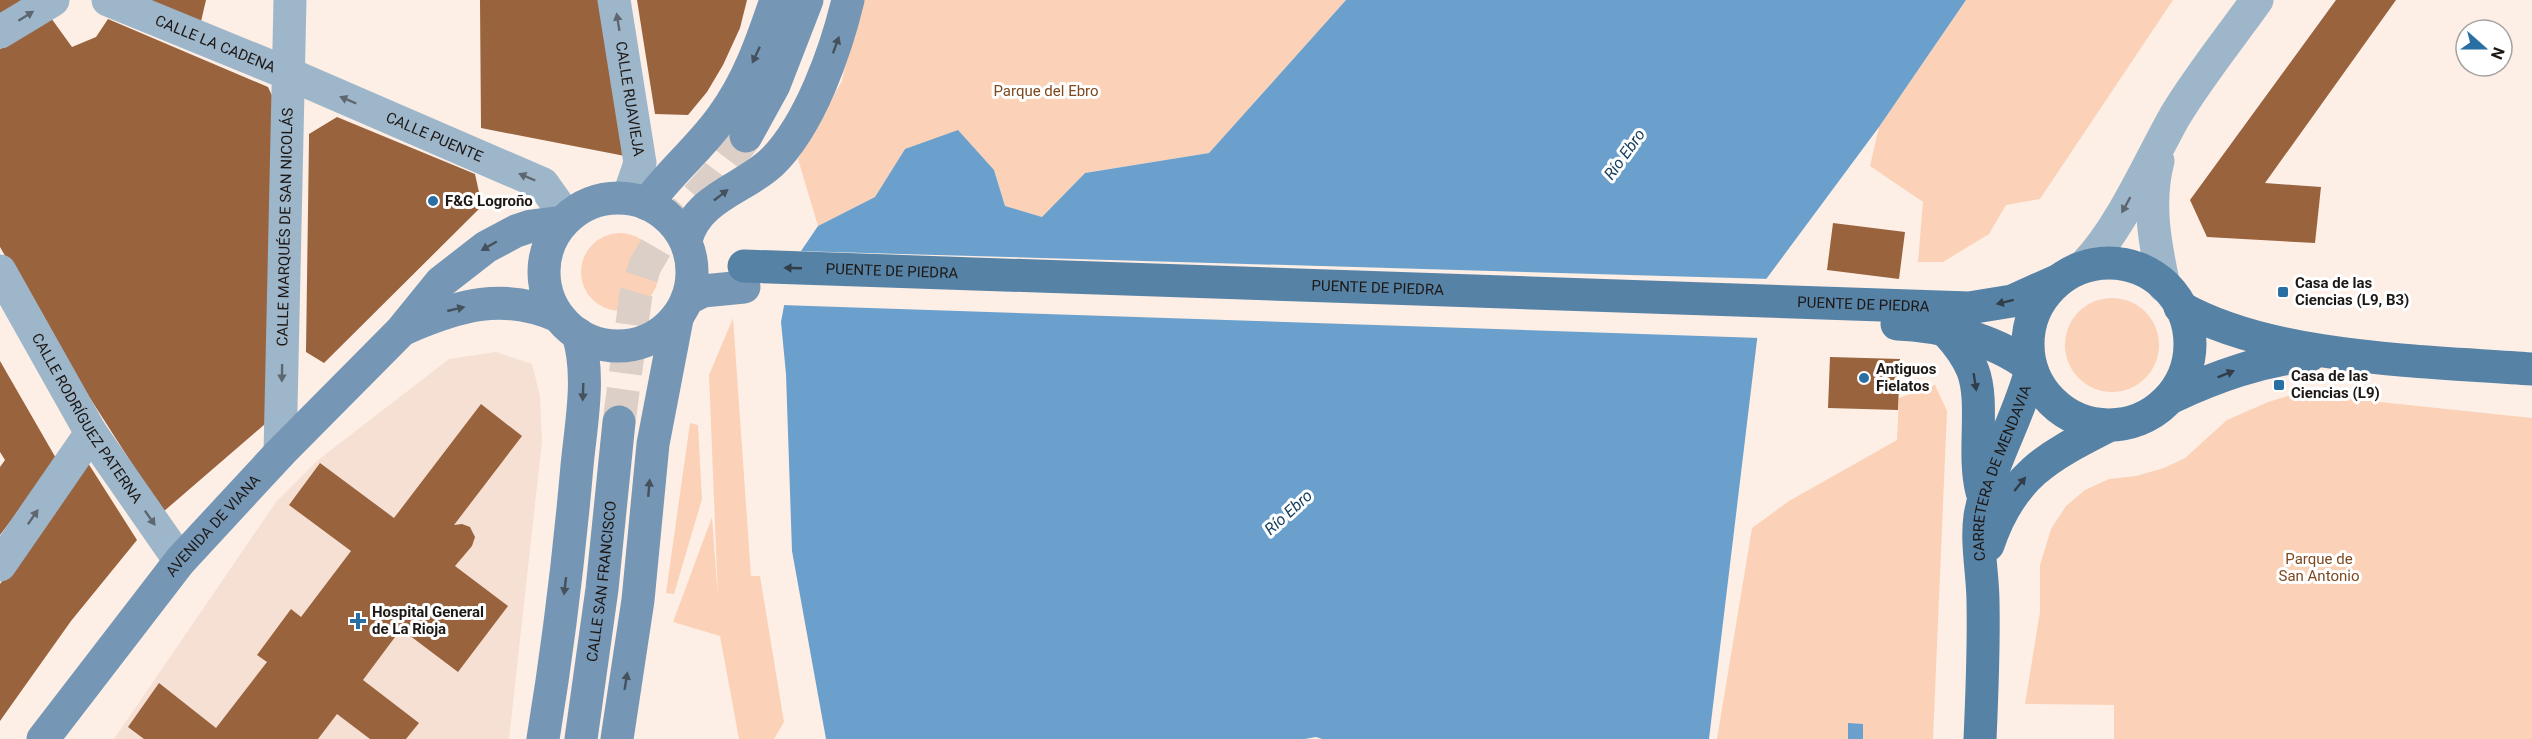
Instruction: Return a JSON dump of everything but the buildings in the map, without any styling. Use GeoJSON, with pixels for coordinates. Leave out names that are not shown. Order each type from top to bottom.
{"type":"FeatureCollection","features":[{"type":"Feature","properties":{"kind":"main road"},"geometry":{"type":"LineString","coordinates":[[637,201],[670,174],[722,118],[739,92],[761,45],[776,0]]}},
{"type":"Feature","properties":{"kind":"main road"},"geometry":{"type":"LineString","coordinates":[[746,136],[774,85],[807,0]]}},
{"type":"Feature","properties":{"kind":"main road"},"geometry":{"type":"LineString","coordinates":[[617,739],[639,600],[653,444],[682,309],[694,277],[689,249],[692,225],[704,210],[728,190],[754,176],[773,161],[789,142],[826,72],[848,0]]}},
{"type":"Feature","properties":{"kind":"main road"},"geometry":{"type":"LineString","coordinates":[[543,739],[563,599],[583,406],[585,361],[568,325],[550,303],[544,274],[549,244],[565,220],[582,207],[597,200],[637,201],[669,218],[689,249]]}},
{"type":"Feature","properties":{"kind":"main road","name":"AVENIDA DE VIANA"},"geometry":{"type":"LineString","coordinates":[[44,739],[180,561],[280,453],[402,330],[441,282],[486,247],[531,226],[565,220]]}},
{"type":"Feature","properties":{"kind":"main road","name":"PUENTE DE PIEDRA"},"geometry":{"type":"LineString","coordinates":[[689,249],[714,265],[744,277],[1858,313],[1970,308],[2012,301],[2072,272]]}},
{"type":"Feature","properties":{"kind":"main road"},"geometry":{"type":"LineString","coordinates":[[2330,352],[2276,359],[2234,370],[2172,397],[2146,418],[2131,423],[2108,426],[2059,411],[2041,392],[2030,368],[2027,345],[2034,317],[2043,297],[2072,272],[2099,262],[2127,264],[2201,317],[2247,333],[2330,352],[2532,369]]}},
{"type":"Feature","properties":{"kind":"main road","name":"PUENTE DE PIEDRA"},"geometry":{"type":"LineString","coordinates":[[682,309],[712,289],[744,277]]}},
{"type":"Feature","properties":{"kind":"main road"},"geometry":{"type":"LineString","coordinates":[[2172,296],[2189,326],[2190,352],[2182,379],[2172,397]]}},
{"type":"Feature","properties":{"kind":"main road","name":"AVENIDA DE VIANA"},"geometry":{"type":"LineString","coordinates":[[402,330],[457,308],[506,302],[541,309],[568,325]]}},
{"type":"Feature","properties":{"kind":"main road"},"geometry":{"type":"LineString","coordinates":[[568,325],[606,345],[636,344],[661,333],[682,309]]}},
{"type":"Feature","properties":{"kind":"main road","name":"PUENTE DE PIEDRA"},"geometry":{"type":"LineString","coordinates":[[1858,313],[1947,332],[2002,348],[2030,368]]}},
{"type":"Feature","properties":{"kind":"main road"},"geometry":{"type":"LineString","coordinates":[[1947,332],[1960,346],[1974,373],[1977,396],[1978,475],[1984,500]]}},
{"type":"Feature","properties":{"kind":"main road","name":"CARRETERA DE MENDAVIA"},"geometry":{"type":"LineString","coordinates":[[1980,739],[1983,678],[1982,576],[1978,533],[1984,500],[1999,455],[2020,405],[2030,368]]}},
{"type":"Feature","properties":{"kind":"main road","name":"CALLE SAN FRANCISCO"},"geometry":{"type":"LineString","coordinates":[[581,739],[602,589],[619,422]]}},
{"type":"Feature","properties":{"kind":"main road","name":"CARRETERA DE MENDAVIA"},"geometry":{"type":"LineString","coordinates":[[1982,576],[1987,547],[1998,517],[2012,494],[2029,473],[2067,447],[2108,426]]}},
{"type":"Feature","properties":{"kind":"street"},"geometry":{"type":"LineString","coordinates":[[0,32],[53,0]]}},
{"type":"Feature","properties":{"kind":"street","name":"CALLE LA CADENA"},"geometry":{"type":"LineString","coordinates":[[108,0],[289,75]]}},
{"type":"Feature","properties":{"kind":"street","name":"CALLE MARQUÉS DE SAN NICOLÁS"},"geometry":{"type":"LineString","coordinates":[[280,453],[290,0]]}},
{"type":"Feature","properties":{"kind":"street","name":"CALLE RUAVIEJA"},"geometry":{"type":"LineString","coordinates":[[614,0],[640,163],[637,201]]}},
{"type":"Feature","properties":{"kind":"street"},"geometry":{"type":"LineString","coordinates":[[2072,272],[2094,256],[2177,114],[2258,0]]}},
{"type":"Feature","properties":{"kind":"street","name":"CALLE PUENTE"},"geometry":{"type":"LineString","coordinates":[[289,75],[543,184],[565,220]]}},
{"type":"Feature","properties":{"kind":"street"},"geometry":{"type":"LineString","coordinates":[[2164,136],[2154,176],[2152,204],[2157,253],[2172,296]]}},
{"type":"Feature","properties":{"kind":"street","name":"CALLE RODRÍGUEZ PATERNA"},"geometry":{"type":"LineString","coordinates":[[3,285],[91,433],[180,561]]}},
{"type":"Feature","properties":{"kind":"street"},"geometry":{"type":"LineString","coordinates":[[0,565],[91,433]]}},
{"type":"Feature","properties":{"kind":"shaded area","name":"Hospital General de La Rioja"},"geometry":{"type":"Polygon","coordinates":[[[496,352],[532,364],[540,396],[542,441],[509,739],[114,739],[276,502],[318,460],[449,359],[496,352]]]}},
{"type":"Feature","properties":{"kind":"green space","name":"Parque del Ebro"},"geometry":{"type":"Polygon","coordinates":[[[860,0],[1346,0],[1209,153],[1085,173],[1042,217],[1005,206],[994,170],[905,149],[875,197],[818,226],[798,159],[842,81],[860,0]]]}},
{"type":"Feature","properties":{"kind":"green space"},"geometry":{"type":"Polygon","coordinates":[[[1966,0],[2173,0],[2040,199],[2006,205],[1989,234],[1943,262],[1918,262],[1923,202],[1870,166],[1879,127],[1966,0]]]}},
{"type":"Feature","properties":{"kind":"green space"},"geometry":{"type":"Polygon","coordinates":[[[620,233],[635,236],[647,245],[656,257],[659,272],[656,287],[647,299],[635,308],[620,311],[605,308],[593,299],[584,287],[581,272],[584,257],[593,245],[605,236],[620,233]]]}},
{"type":"Feature","properties":{"kind":"green space"},"geometry":{"type":"Polygon","coordinates":[[[2112,298],[2130,302],[2145,312],[2155,327],[2159,345],[2155,363],[2145,378],[2130,388],[2112,392],[2094,388],[2079,378],[2069,363],[2065,345],[2069,327],[2079,312],[2094,302],[2112,298]]]}},
{"type":"Feature","properties":{"kind":"green space"},"geometry":{"type":"Polygon","coordinates":[[[733,318],[751,576],[760,576],[784,722],[774,739],[739,739],[720,636],[673,622],[712,517],[718,599],[709,375],[733,318]]]}},
{"type":"Feature","properties":{"kind":"green space"},"geometry":{"type":"Polygon","coordinates":[[[1935,385],[1947,411],[1933,739],[1717,739],[1752,528],[1789,501],[1897,440],[1899,398],[1935,385]]]}},
{"type":"Feature","properties":{"kind":"green space","name":"Parque de San Antonio"},"geometry":{"type":"Polygon","coordinates":[[[2291,395],[2313,395],[2532,418],[2532,739],[2114,739],[2114,705],[2025,704],[2040,612],[2040,565],[2051,529],[2066,506],[2085,490],[2109,479],[2136,476],[2164,468],[2185,458],[2227,420],[2268,402],[2291,395]]]}},
{"type":"Feature","properties":{"kind":"green space"},"geometry":{"type":"Polygon","coordinates":[[[690,423],[698,425],[702,499],[674,594],[666,593],[690,423]]]}},
{"type":"Feature","properties":{"kind":"water","name":"Río Ebro"},"geometry":{"type":"Polygon","coordinates":[[[1346,0],[1966,0],[1879,127],[1764,282],[1709,739],[1322,739],[1316,737],[1305,739],[826,739],[792,551],[786,374],[781,322],[788,284],[799,254],[818,226],[875,197],[905,149],[958,130],[994,170],[1005,206],[1042,217],[1085,173],[1209,153],[1346,0]]]}},
{"type":"Feature","properties":{"kind":"water"},"geometry":{"type":"Polygon","coordinates":[[[1848,723],[1863,724],[1863,739],[1848,739],[1848,723]]]}},
{"type":"Feature","properties":{"kind":"pier"},"geometry":{"type":"Polygon","coordinates":[[[797,251],[1770,279],[1767,284],[1760,338],[781,305],[785,283],[797,251]]]}},
{"type":"Feature","properties":{"kind":"tunnel"},"geometry":{"type":"LineString","coordinates":[[619,422],[636,294],[645,266],[663,235],[716,176],[746,136]]}},
{"type":"Feature","properties":{"kind":"place","name":"F&G Logroño"},"geometry":{"type":"Point","coordinates":[433,201]}},
{"type":"Feature","properties":{"kind":"place","name":"Casa de las Ciencias (L9, B3)"},"geometry":{"type":"Point","coordinates":[2283,292]}},
{"type":"Feature","properties":{"kind":"place","name":"Antiguos Fielatos"},"geometry":{"type":"Point","coordinates":[1864,378]}},
{"type":"Feature","properties":{"kind":"place","name":"Casa de las Ciencias (L9)"},"geometry":{"type":"Point","coordinates":[2279,385]}},
{"type":"Feature","properties":{"kind":"place","name":"Hospital General de La Rioja"},"geometry":{"type":"Point","coordinates":[358,621]}}]}
